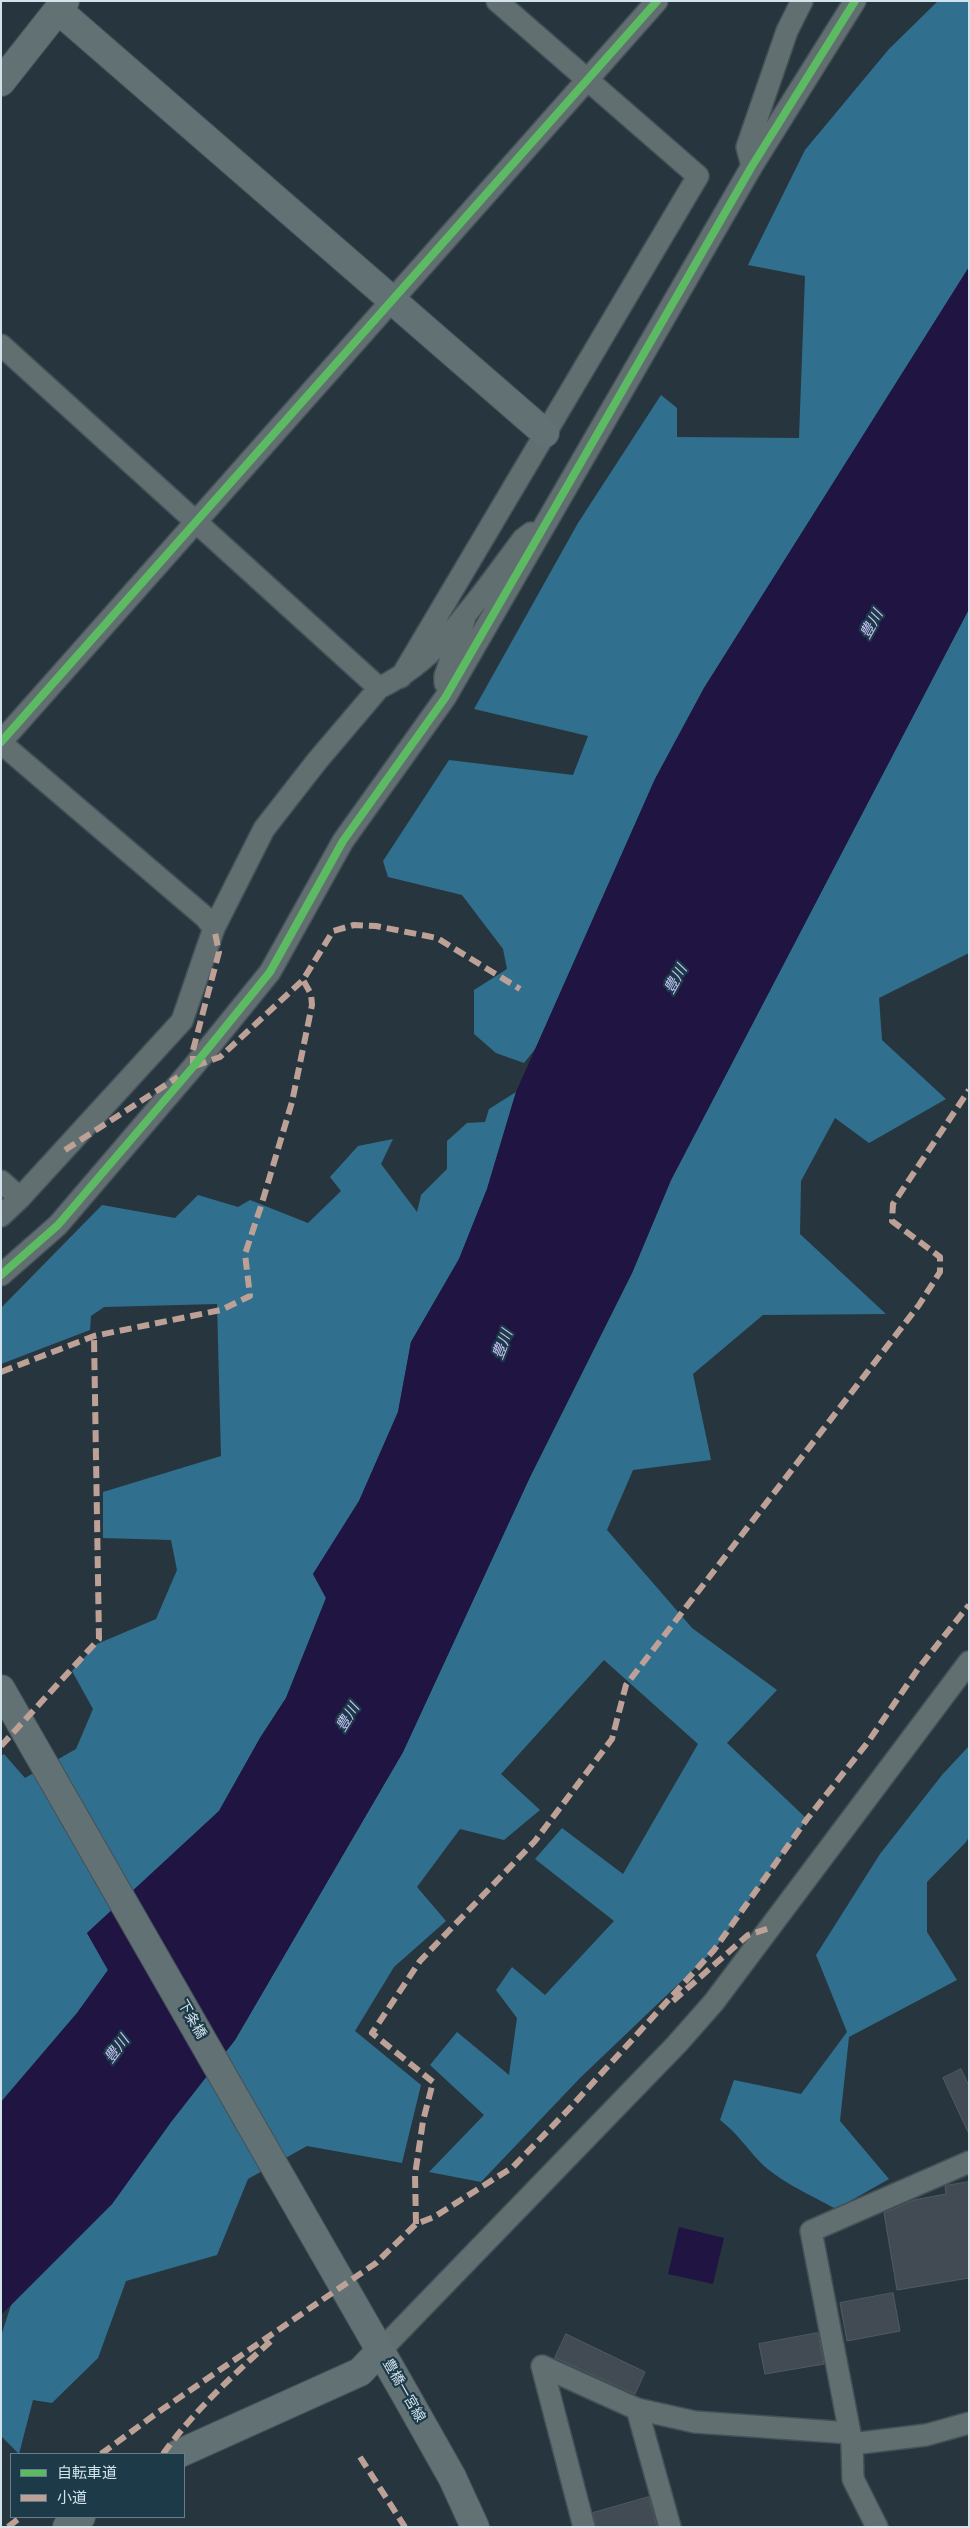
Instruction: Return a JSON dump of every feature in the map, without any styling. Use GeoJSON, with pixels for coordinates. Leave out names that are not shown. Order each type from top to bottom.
{"type":"FeatureCollection","features":[{"type":"Feature","properties":{"kind":"main road"},"geometry":{"type":"LineString","coordinates":[[1,82],[62,6],[545,433]]}},
{"type":"Feature","properties":{"kind":"main road","name":"下条橋"},"geometry":{"type":"LineString","coordinates":[[1,1689],[380,2351]]}},
{"type":"Feature","properties":{"kind":"main road","name":"豊橋一宮線"},"geometry":{"type":"LineString","coordinates":[[180,2453],[360,2372],[380,2351],[452,2477],[475,2527]]}},
{"type":"Feature","properties":{"kind":"main road"},"geometry":{"type":"LineString","coordinates":[[67,2527],[80,2518]]}},
{"type":"Feature","properties":{"kind":"street"},"geometry":{"type":"LineString","coordinates":[[401,677],[698,176],[587,82],[497,1]]}},
{"type":"Feature","properties":{"kind":"street"},"geometry":{"type":"LineString","coordinates":[[214,928],[205,918],[1,743],[657,1]]}},
{"type":"Feature","properties":{"kind":"street"},"geometry":{"type":"LineString","coordinates":[[752,166],[747,147],[787,31],[802,1]]}},
{"type":"Feature","properties":{"kind":"street"},"geometry":{"type":"LineString","coordinates":[[1,1275],[58,1225],[193,1067],[270,972],[343,841],[445,698],[752,166],[856,1]]}},
{"type":"Feature","properties":{"kind":"street"},"geometry":{"type":"LineString","coordinates":[[1,345],[379,688]]}},
{"type":"Feature","properties":{"kind":"street"},"geometry":{"type":"LineString","coordinates":[[445,698],[445,676],[466,614],[516,482]]}},
{"type":"Feature","properties":{"kind":"street"},"geometry":{"type":"LineString","coordinates":[[1,1216],[20,1198],[182,1021],[214,928],[264,829],[317,761],[379,688],[401,677],[426,659],[466,614],[522,539],[548,521]]}},
{"type":"Feature","properties":{"kind":"street"},"geometry":{"type":"LineString","coordinates":[[1,1181],[20,1198]]}},
{"type":"Feature","properties":{"kind":"street"},"geometry":{"type":"LineString","coordinates":[[380,2351],[677,2044],[714,2002],[969,1662]]}},
{"type":"Feature","properties":{"kind":"street"},"geometry":{"type":"LineString","coordinates":[[877,2527],[853,2479],[851,2439],[811,2231],[969,2162]]}},
{"type":"Feature","properties":{"kind":"street"},"geometry":{"type":"LineString","coordinates":[[584,2527],[542,2366],[637,2409],[695,2422],[851,2439],[926,2435],[969,2423]]}},
{"type":"Feature","properties":{"kind":"street"},"geometry":{"type":"LineString","coordinates":[[637,2409],[670,2527]]}},
{"type":"Feature","properties":{"kind":"shaded area"},"geometry":{"type":"Polygon","coordinates":[[[938,1],[969,1],[969,267],[704,688],[655,779],[536,1048],[524,1063],[496,1053],[474,1034],[474,990],[507,969],[503,949],[462,895],[388,877],[383,861],[449,760],[573,775],[588,736],[474,709],[578,523],[661,395],[677,408],[677,437],[799,438],[805,276],[748,265],[805,150],[889,49],[938,1]]]}},
{"type":"Feature","properties":{"kind":"shaded area"},"geometry":{"type":"Polygon","coordinates":[[[969,609],[969,953],[879,998],[882,1040],[946,1099],[869,1143],[835,1118],[801,1181],[800,1234],[886,1314],[763,1315],[693,1374],[711,1460],[633,1470],[607,1530],[692,1628],[777,1690],[727,1743],[807,1819],[714,1950],[580,2078],[481,2182],[429,2172],[484,2115],[430,2065],[457,2032],[509,2075],[517,2018],[496,1990],[512,1967],[545,1995],[614,1921],[535,1859],[562,1828],[623,1874],[698,1744],[604,1660],[501,1774],[540,1810],[504,1840],[460,1829],[417,1887],[446,1921],[394,1967],[355,2031],[421,2085],[402,2163],[307,2146],[248,2179],[217,2255],[126,2281],[98,2358],[52,2403],[33,2400],[18,2453],[1,2436],[1,2336],[11,2305],[112,2204],[171,2122],[235,2040],[403,1752],[530,1477],[632,1273],[671,1180],[969,609]]]}},
{"type":"Feature","properties":{"kind":"shaded area"},"geometry":{"type":"Polygon","coordinates":[[[516,1092],[487,1189],[459,1259],[411,1342],[398,1412],[359,1501],[313,1574],[326,1598],[286,1698],[260,1738],[219,1811],[87,1933],[108,1970],[77,2013],[1,2102],[1,1756],[4,1754],[25,1778],[76,1749],[93,1709],[72,1671],[97,1644],[156,1619],[177,1570],[171,1540],[103,1538],[103,1492],[221,1456],[217,1304],[104,1307],[91,1316],[90,1330],[1,1364],[1,1308],[102,1205],[175,1218],[198,1195],[238,1207],[250,1200],[308,1223],[341,1191],[330,1177],[358,1146],[393,1139],[381,1164],[417,1212],[421,1195],[447,1169],[447,1141],[467,1123],[485,1122],[489,1109],[516,1092]]]}},
{"type":"Feature","properties":{"kind":"shaded area"},"geometry":{"type":"Polygon","coordinates":[[[969,1746],[969,1837],[927,1882],[927,1932],[957,1980],[849,2037],[840,2121],[889,2179],[836,2209],[786,2182],[768,2169],[720,2120],[734,2080],[801,2094],[847,2032],[816,1955],[880,1854],[942,1775],[969,1746]]]}},
{"type":"Feature","properties":{"kind":"water","name":"豊川"},"geometry":{"type":"Polygon","coordinates":[[[969,267],[969,609],[671,1180],[632,1273],[530,1477],[403,1752],[235,2040],[171,2122],[112,2204],[1,2315],[1,2102],[77,2013],[108,1970],[87,1933],[219,1811],[260,1738],[286,1698],[326,1598],[313,1574],[359,1501],[398,1412],[411,1342],[459,1259],[487,1189],[516,1092],[655,779],[704,688],[969,267]]]}},
{"type":"Feature","properties":{"kind":"water"},"geometry":{"type":"Polygon","coordinates":[[[679,2227],[724,2238],[713,2284],[668,2274],[679,2227]]]}},
{"type":"Feature","properties":{"kind":"building"},"geometry":{"type":"Polygon","coordinates":[[[961,2069],[969,2086],[969,2134],[943,2078],[961,2069]]]}},
{"type":"Feature","properties":{"kind":"building"},"geometry":{"type":"Polygon","coordinates":[[[969,2182],[969,2278],[897,2290],[884,2213],[914,2200],[946,2194],[945,2186],[969,2182]]]}},
{"type":"Feature","properties":{"kind":"building"},"geometry":{"type":"Polygon","coordinates":[[[893,2293],[900,2331],[847,2341],[840,2303],[893,2293]]]}},
{"type":"Feature","properties":{"kind":"building"},"geometry":{"type":"Polygon","coordinates":[[[818,2333],[824,2364],[765,2374],[759,2344],[818,2333]]]}},
{"type":"Feature","properties":{"kind":"building"},"geometry":{"type":"Polygon","coordinates":[[[566,2334],[645,2372],[635,2394],[555,2358],[566,2334]]]}},
{"type":"Feature","properties":{"kind":"building"},"geometry":{"type":"Polygon","coordinates":[[[649,2497],[657,2527],[596,2527],[593,2513],[649,2497]]]}},
{"type":"Feature","properties":{"kind":"marked path"},"geometry":{"type":"LineString","coordinates":[[195,1066],[220,1057],[303,980],[333,931],[354,925],[376,926],[437,938],[520,989]]}},
{"type":"Feature","properties":{"kind":"marked path"},"geometry":{"type":"LineString","coordinates":[[193,1068],[193,1050],[219,952],[214,928]]}},
{"type":"Feature","properties":{"kind":"marked path"},"geometry":{"type":"LineString","coordinates":[[1,1372],[94,1336],[221,1310],[250,1296],[245,1254],[292,1102],[312,1005],[311,994],[303,980]]}},
{"type":"Feature","properties":{"kind":"marked path"},"geometry":{"type":"LineString","coordinates":[[65,1150],[178,1077]]}},
{"type":"Feature","properties":{"kind":"marked path"},"geometry":{"type":"LineString","coordinates":[[416,2224],[415,2175],[423,2121],[433,2082],[372,2033],[420,1961],[535,1841],[612,1739],[626,1685],[919,1305],[940,1272],[940,1257],[892,1221],[893,1204],[969,1090]]}},
{"type":"Feature","properties":{"kind":"marked path"},"geometry":{"type":"LineString","coordinates":[[1,1746],[99,1639],[94,1336]]}},
{"type":"Feature","properties":{"kind":"marked path"},"geometry":{"type":"LineString","coordinates":[[102,2453],[157,2413],[376,2263],[416,2224],[434,2217],[513,2167],[569,2109],[714,1950],[807,1819],[868,1742],[918,1669],[969,1605]]}},
{"type":"Feature","properties":{"kind":"marked path"},"geometry":{"type":"LineString","coordinates":[[673,2001],[748,1935],[770,1928]]}},
{"type":"Feature","properties":{"kind":"marked path"},"geometry":{"type":"LineString","coordinates":[[164,2453],[200,2409],[271,2341]]}},
{"type":"Feature","properties":{"kind":"marked path"},"geometry":{"type":"LineString","coordinates":[[360,2457],[405,2527]]}},
{"type":"Feature","properties":{"kind":"marked path"},"geometry":{"type":"LineString","coordinates":[[8,2527],[20,2518]]}},
{"type":"Feature","properties":{"kind":"cycle path"},"geometry":{"type":"LineString","coordinates":[[1,742],[657,1]]}},
{"type":"Feature","properties":{"kind":"cycle path"},"geometry":{"type":"LineString","coordinates":[[1,1275],[58,1225],[193,1067],[270,972],[343,841],[445,698],[752,166],[855,1]]}}]}
